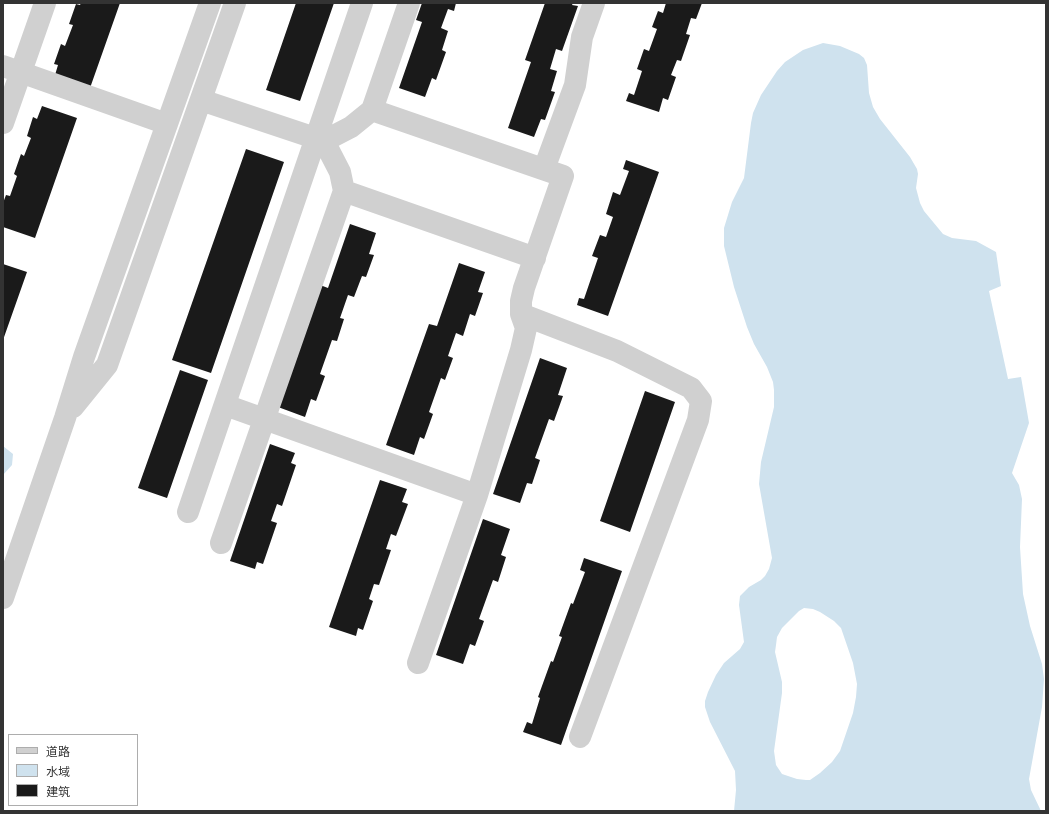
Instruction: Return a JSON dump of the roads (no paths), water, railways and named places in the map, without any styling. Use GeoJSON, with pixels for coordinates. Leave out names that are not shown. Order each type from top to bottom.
{"type":"FeatureCollection","features":[{"type":"Feature","properties":{"kind":"street"},"geometry":{"type":"LineString","coordinates":[[3,123],[12,69],[45,3]]}},
{"type":"Feature","properties":{"kind":"street"},"geometry":{"type":"LineString","coordinates":[[3,598],[65,418],[84,357],[210,3]]}},
{"type":"Feature","properties":{"kind":"street"},"geometry":{"type":"LineString","coordinates":[[65,418],[107,365],[235,3]]}},
{"type":"Feature","properties":{"kind":"street"},"geometry":{"type":"LineString","coordinates":[[188,512],[320,140],[362,3]]}},
{"type":"Feature","properties":{"kind":"street"},"geometry":{"type":"LineString","coordinates":[[320,140],[351,127],[372,110],[410,3]]}},
{"type":"Feature","properties":{"kind":"street"},"geometry":{"type":"LineString","coordinates":[[544,169],[576,85],[582,37],[594,3]]}},
{"type":"Feature","properties":{"kind":"street"},"geometry":{"type":"LineString","coordinates":[[12,69],[167,124]]}},
{"type":"Feature","properties":{"kind":"street"},"geometry":{"type":"LineString","coordinates":[[201,100],[320,140],[340,172],[344,191],[221,543]]}},
{"type":"Feature","properties":{"kind":"street"},"geometry":{"type":"LineString","coordinates":[[372,110],[563,176],[524,288],[521,301],[521,314],[526,328],[522,350],[477,495],[418,663]]}},
{"type":"Feature","properties":{"kind":"street"},"geometry":{"type":"LineString","coordinates":[[344,191],[535,258]]}},
{"type":"Feature","properties":{"kind":"street"},"geometry":{"type":"LineString","coordinates":[[521,314],[617,351],[691,388],[701,400],[698,420],[580,737]]}},
{"type":"Feature","properties":{"kind":"street"},"geometry":{"type":"LineString","coordinates":[[225,405],[477,495]]}},
{"type":"Feature","properties":{"kind":"water"},"geometry":{"type":"Polygon","coordinates":[[[823,43],[840,46],[859,54],[864,58],[867,65],[869,93],[873,107],[880,119],[910,157],[917,169],[918,174],[916,188],[924,211],[943,234],[952,238],[976,241],[996,252],[1001,286],[989,291],[1008,379],[1021,377],[1029,423],[1012,473],[1019,485],[1022,499],[1020,547],[1023,594],[1030,626],[1042,664],[1044,679],[1042,707],[1029,779],[1031,790],[1041,811],[734,811],[736,790],[735,771],[710,722],[705,707],[705,701],[716,675],[724,663],[740,649],[744,642],[739,605],[740,596],[749,587],[765,576],[772,558],[759,484],[761,462],[774,407],[774,390],[773,382],[767,367],[754,344],[747,327],[734,287],[724,246],[724,228],[732,202],[744,178],[753,113],[761,95],[777,71],[785,62],[803,50],[823,43]],[[804,608],[799,611],[782,628],[777,637],[775,652],[782,682],[782,693],[774,751],[776,765],[782,774],[797,779],[806,780],[810,780],[820,773],[832,762],[840,751],[853,713],[857,684],[853,663],[841,628],[834,621],[813,609],[804,608]]]}},
{"type":"Feature","properties":{"kind":"water"},"geometry":{"type":"Polygon","coordinates":[[[3,446],[13,454],[12,465],[3,475],[3,446]]]}}]}
